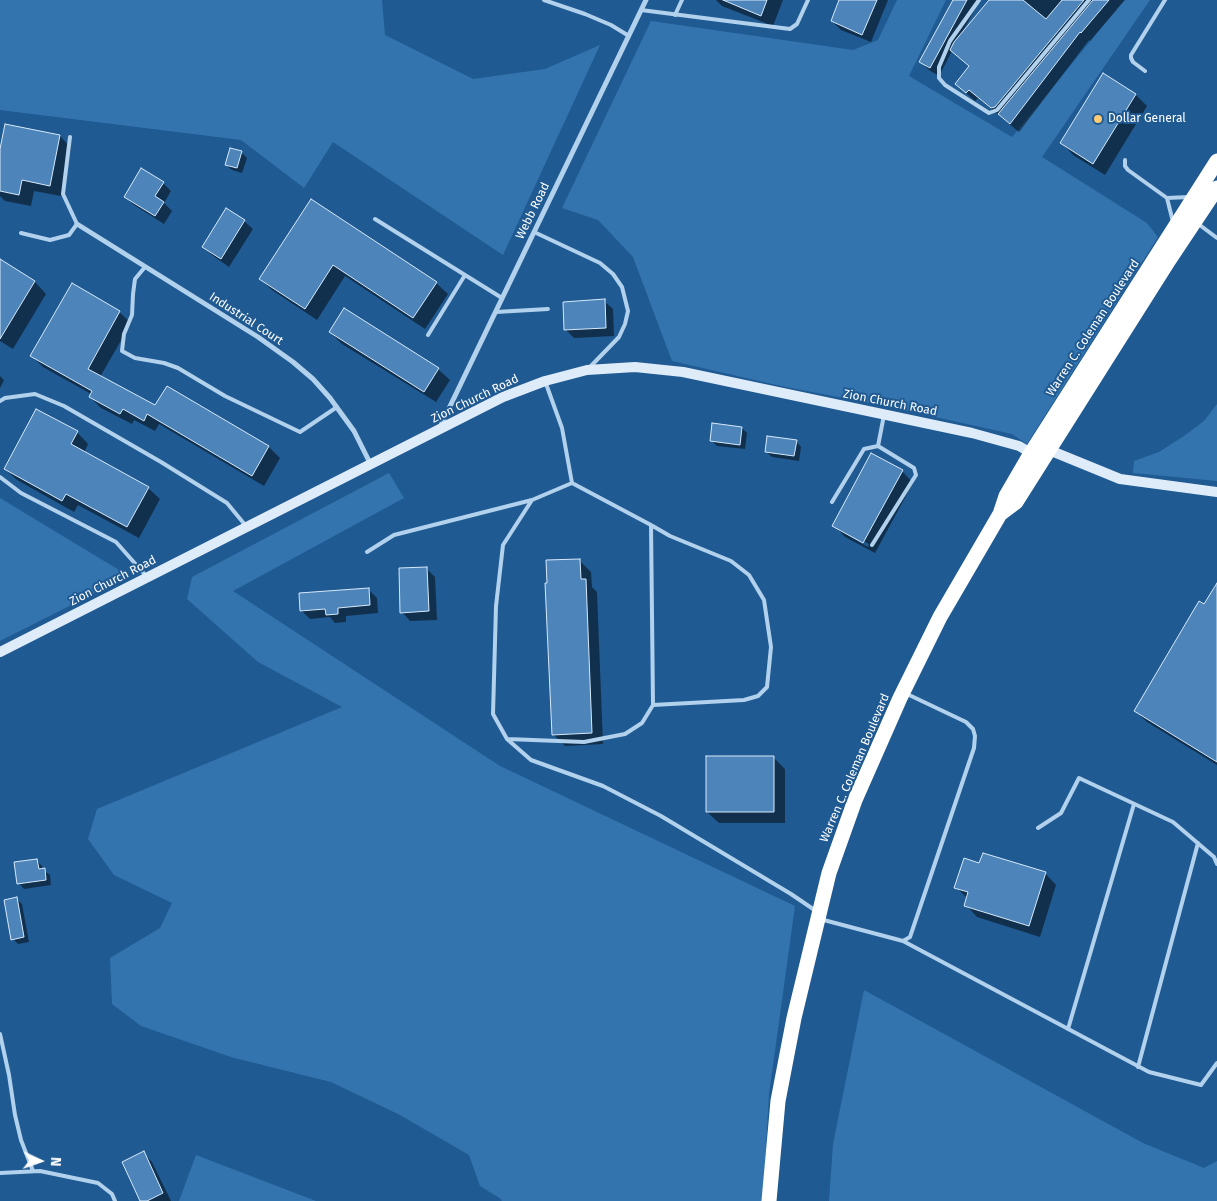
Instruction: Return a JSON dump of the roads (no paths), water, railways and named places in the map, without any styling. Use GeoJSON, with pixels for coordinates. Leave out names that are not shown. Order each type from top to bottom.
{"type":"FeatureCollection","features":[{"type":"Feature","properties":{"kind":"highway","name":"Warren C. Coleman Boulevard"},"geometry":{"type":"LineString","coordinates":[[769,1201],[778,1101],[794,1018],[818,916],[841,838],[855,800],[903,692],[940,617],[1000,514],[1006,496],[1031,453],[1217,161]]}},
{"type":"Feature","properties":{"kind":"highway","name":"Warren C. Coleman Boulevard"},"geometry":{"type":"LineString","coordinates":[[1000,514],[1016,502],[1194,221],[1217,188]]}},
{"type":"Feature","properties":{"kind":"street","name":"Webb Road"},"geometry":{"type":"LineString","coordinates":[[438,430],[646,0]]}},
{"type":"Feature","properties":{"kind":"street","name":"Industrial Court"},"geometry":{"type":"LineString","coordinates":[[77,224],[293,362],[313,379],[337,407],[354,431],[372,465]]}},
{"type":"Feature","properties":{"kind":"street","name":"Zion Church Road"},"geometry":{"type":"LineString","coordinates":[[0,652],[503,397],[544,381],[587,370],[635,367],[683,372],[972,432],[1019,446],[1031,453]]}},
{"type":"Feature","properties":{"kind":"street"},"geometry":{"type":"LineString","coordinates":[[1050,450],[1120,479],[1217,492]]}},
{"type":"Feature","properties":{"kind":"lane"},"geometry":{"type":"LineString","coordinates":[[544,0],[585,14],[629,36]]}},
{"type":"Feature","properties":{"kind":"lane"},"geometry":{"type":"LineString","coordinates":[[676,15],[682,0]]}},
{"type":"Feature","properties":{"kind":"lane"},"geometry":{"type":"LineString","coordinates":[[641,10],[790,29],[797,24],[808,0]]}},
{"type":"Feature","properties":{"kind":"lane"},"geometry":{"type":"LineString","coordinates":[[979,0],[950,41],[939,67],[939,78],[945,85],[989,114],[997,110],[1089,0]]}},
{"type":"Feature","properties":{"kind":"lane"},"geometry":{"type":"LineString","coordinates":[[1145,71],[1133,62],[1131,55],[1165,0]]}},
{"type":"Feature","properties":{"kind":"lane"},"geometry":{"type":"LineString","coordinates":[[22,233],[50,240],[69,235],[77,224],[63,194],[70,137]]}},
{"type":"Feature","properties":{"kind":"lane"},"geometry":{"type":"LineString","coordinates":[[1125,160],[1125,166],[1128,170],[1166,198],[1174,228]]}},
{"type":"Feature","properties":{"kind":"lane"},"geometry":{"type":"LineString","coordinates":[[1166,198],[1196,196]]}},
{"type":"Feature","properties":{"kind":"lane"},"geometry":{"type":"LineString","coordinates":[[375,218],[502,298]]}},
{"type":"Feature","properties":{"kind":"lane"},"geometry":{"type":"LineString","coordinates":[[1194,221],[1217,238]]}},
{"type":"Feature","properties":{"kind":"lane"},"geometry":{"type":"LineString","coordinates":[[534,232],[600,263],[613,274],[622,287],[628,311],[626,324],[619,337],[587,370]]}},
{"type":"Feature","properties":{"kind":"lane"},"geometry":{"type":"LineString","coordinates":[[145,267],[135,279],[132,315],[124,334],[122,350],[135,358],[164,363],[178,368],[225,396],[300,432],[337,407]]}},
{"type":"Feature","properties":{"kind":"lane"},"geometry":{"type":"LineString","coordinates":[[428,335],[465,275]]}},
{"type":"Feature","properties":{"kind":"lane"},"geometry":{"type":"LineString","coordinates":[[496,312],[548,308]]}},
{"type":"Feature","properties":{"kind":"lane"},"geometry":{"type":"LineString","coordinates":[[544,381],[562,428],[572,483]]}},
{"type":"Feature","properties":{"kind":"lane"},"geometry":{"type":"LineString","coordinates":[[0,402],[5,398],[36,394],[64,406],[227,503],[247,528]]}},
{"type":"Feature","properties":{"kind":"lane"},"geometry":{"type":"LineString","coordinates":[[878,446],[884,413]]}},
{"type":"Feature","properties":{"kind":"lane"},"geometry":{"type":"LineString","coordinates":[[832,502],[864,449],[878,446],[914,468],[916,475],[872,545]]}},
{"type":"Feature","properties":{"kind":"lane"},"geometry":{"type":"LineString","coordinates":[[0,477],[21,493],[116,542],[148,578]]}},
{"type":"Feature","properties":{"kind":"lane"},"geometry":{"type":"LineString","coordinates":[[367,552],[394,535],[532,500],[572,483]]}},
{"type":"Feature","properties":{"kind":"lane"},"geometry":{"type":"LineString","coordinates":[[572,483],[670,536],[731,561],[748,575],[764,600],[771,647],[766,687],[758,696],[744,700],[653,706]]}},
{"type":"Feature","properties":{"kind":"lane"},"geometry":{"type":"LineString","coordinates":[[532,500],[503,545],[496,606],[494,714],[507,739],[531,760],[603,786],[661,816],[791,894],[818,916],[903,941],[1149,1072],[1201,1085],[1217,1064]]}},
{"type":"Feature","properties":{"kind":"lane"},"geometry":{"type":"LineString","coordinates":[[507,739],[584,742],[625,734],[642,723],[653,706],[651,526]]}},
{"type":"Feature","properties":{"kind":"lane"},"geometry":{"type":"LineString","coordinates":[[903,692],[966,722],[973,729],[975,736],[974,748],[910,938],[903,941]]}},
{"type":"Feature","properties":{"kind":"lane"},"geometry":{"type":"LineString","coordinates":[[1038,828],[1061,813],[1079,778],[1173,822],[1214,857],[1217,864]]}},
{"type":"Feature","properties":{"kind":"lane"},"geometry":{"type":"LineString","coordinates":[[1068,1030],[1134,804]]}},
{"type":"Feature","properties":{"kind":"lane"},"geometry":{"type":"LineString","coordinates":[[1138,1067],[1198,843]]}},
{"type":"Feature","properties":{"kind":"lane"},"geometry":{"type":"LineString","coordinates":[[0,1034],[9,1075],[14,1114],[21,1140],[33,1171]]}},
{"type":"Feature","properties":{"kind":"lane"},"geometry":{"type":"LineString","coordinates":[[0,1173],[40,1171],[98,1183],[112,1194],[114,1201]]}},
{"type":"Feature","properties":{"kind":"place","name":"Dollar General"},"geometry":{"type":"Point","coordinates":[1098,119]}}]}
